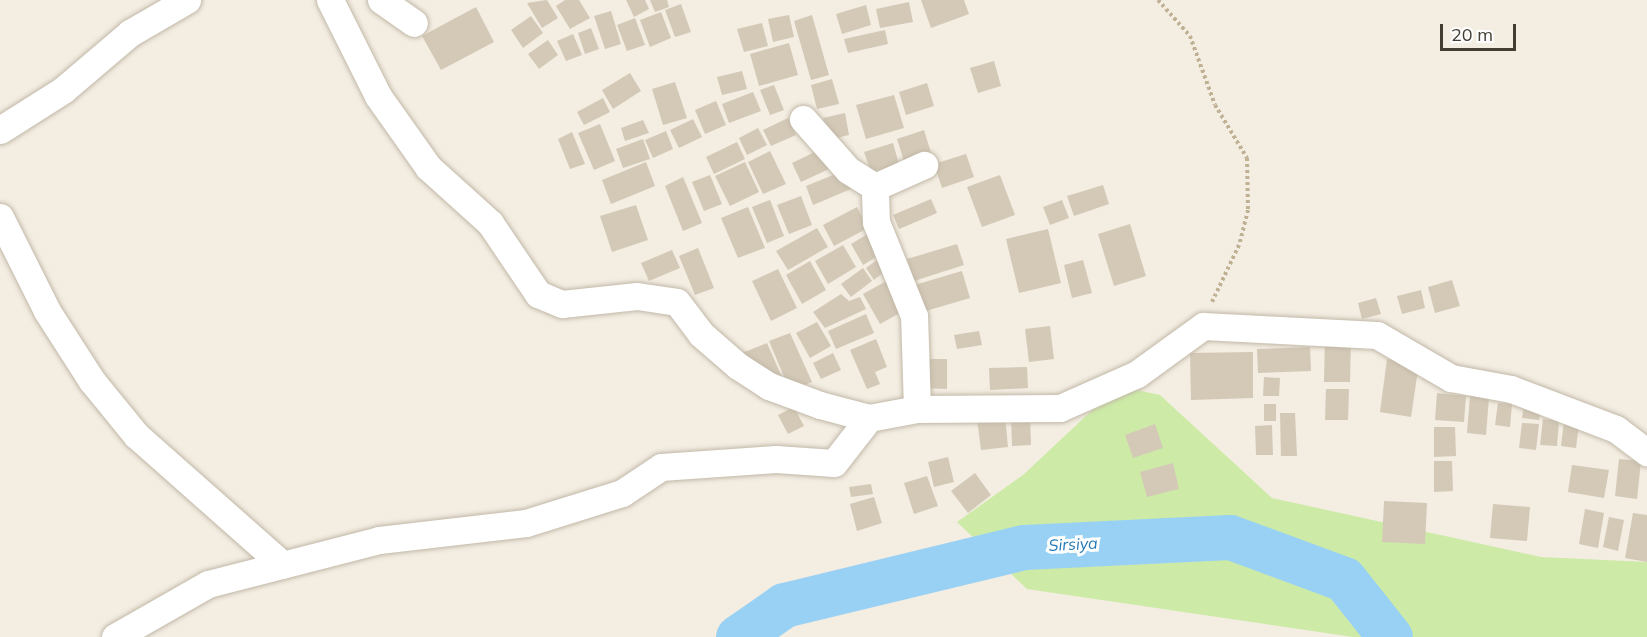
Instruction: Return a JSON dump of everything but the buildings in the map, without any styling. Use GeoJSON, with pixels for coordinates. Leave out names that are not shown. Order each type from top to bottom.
{"type":"FeatureCollection","features":[{"type":"Feature","properties":{"kind":"street"},"geometry":{"type":"LineString","coordinates":[[0,130],[63,90],[130,33],[187,0]]}},
{"type":"Feature","properties":{"kind":"street"},"geometry":{"type":"LineString","coordinates":[[330,0],[378,96],[428,167],[490,223],[538,294],[562,304],[637,296],[677,302],[701,333],[769,386],[869,418],[917,409],[1060,408],[1137,375],[1203,326],[1377,335],[1451,378],[1511,389],[1616,429],[1647,452]]}},
{"type":"Feature","properties":{"kind":"street"},"geometry":{"type":"LineString","coordinates":[[381,0],[414,23]]}},
{"type":"Feature","properties":{"kind":"street"},"geometry":{"type":"LineString","coordinates":[[803,119],[848,170],[875,187]]}},
{"type":"Feature","properties":{"kind":"street"},"geometry":{"type":"LineString","coordinates":[[875,187],[924,165]]}},
{"type":"Feature","properties":{"kind":"street"},"geometry":{"type":"LineString","coordinates":[[875,187],[876,222],[914,316],[917,409]]}},
{"type":"Feature","properties":{"kind":"street"},"geometry":{"type":"LineString","coordinates":[[0,217],[46,311],[92,381],[136,435],[283,565]]}},
{"type":"Feature","properties":{"kind":"street"},"geometry":{"type":"LineString","coordinates":[[116,637],[208,584],[379,540],[526,523],[622,493],[661,467],[776,459],[834,463],[869,418]]}},
{"type":"Feature","properties":{"kind":"path"},"geometry":{"type":"LineString","coordinates":[[1158,0],[1190,36],[1215,105],[1247,158],[1248,210],[1239,245],[1222,272],[1203,326]]}},
{"type":"Feature","properties":{"kind":"green space"},"geometry":{"type":"Polygon","coordinates":[[[1118,386],[1160,395],[1272,498],[1541,557],[1647,562],[1647,637],[1353,637],[1027,589],[957,522],[1023,475],[1118,386]]]}},
{"type":"Feature","properties":{"kind":"waterway","name":"Sirsiya"},"geometry":{"type":"LineString","coordinates":[[738,637],[784,605],[1024,547],[1230,537],[1344,579],[1390,637]]}}]}
